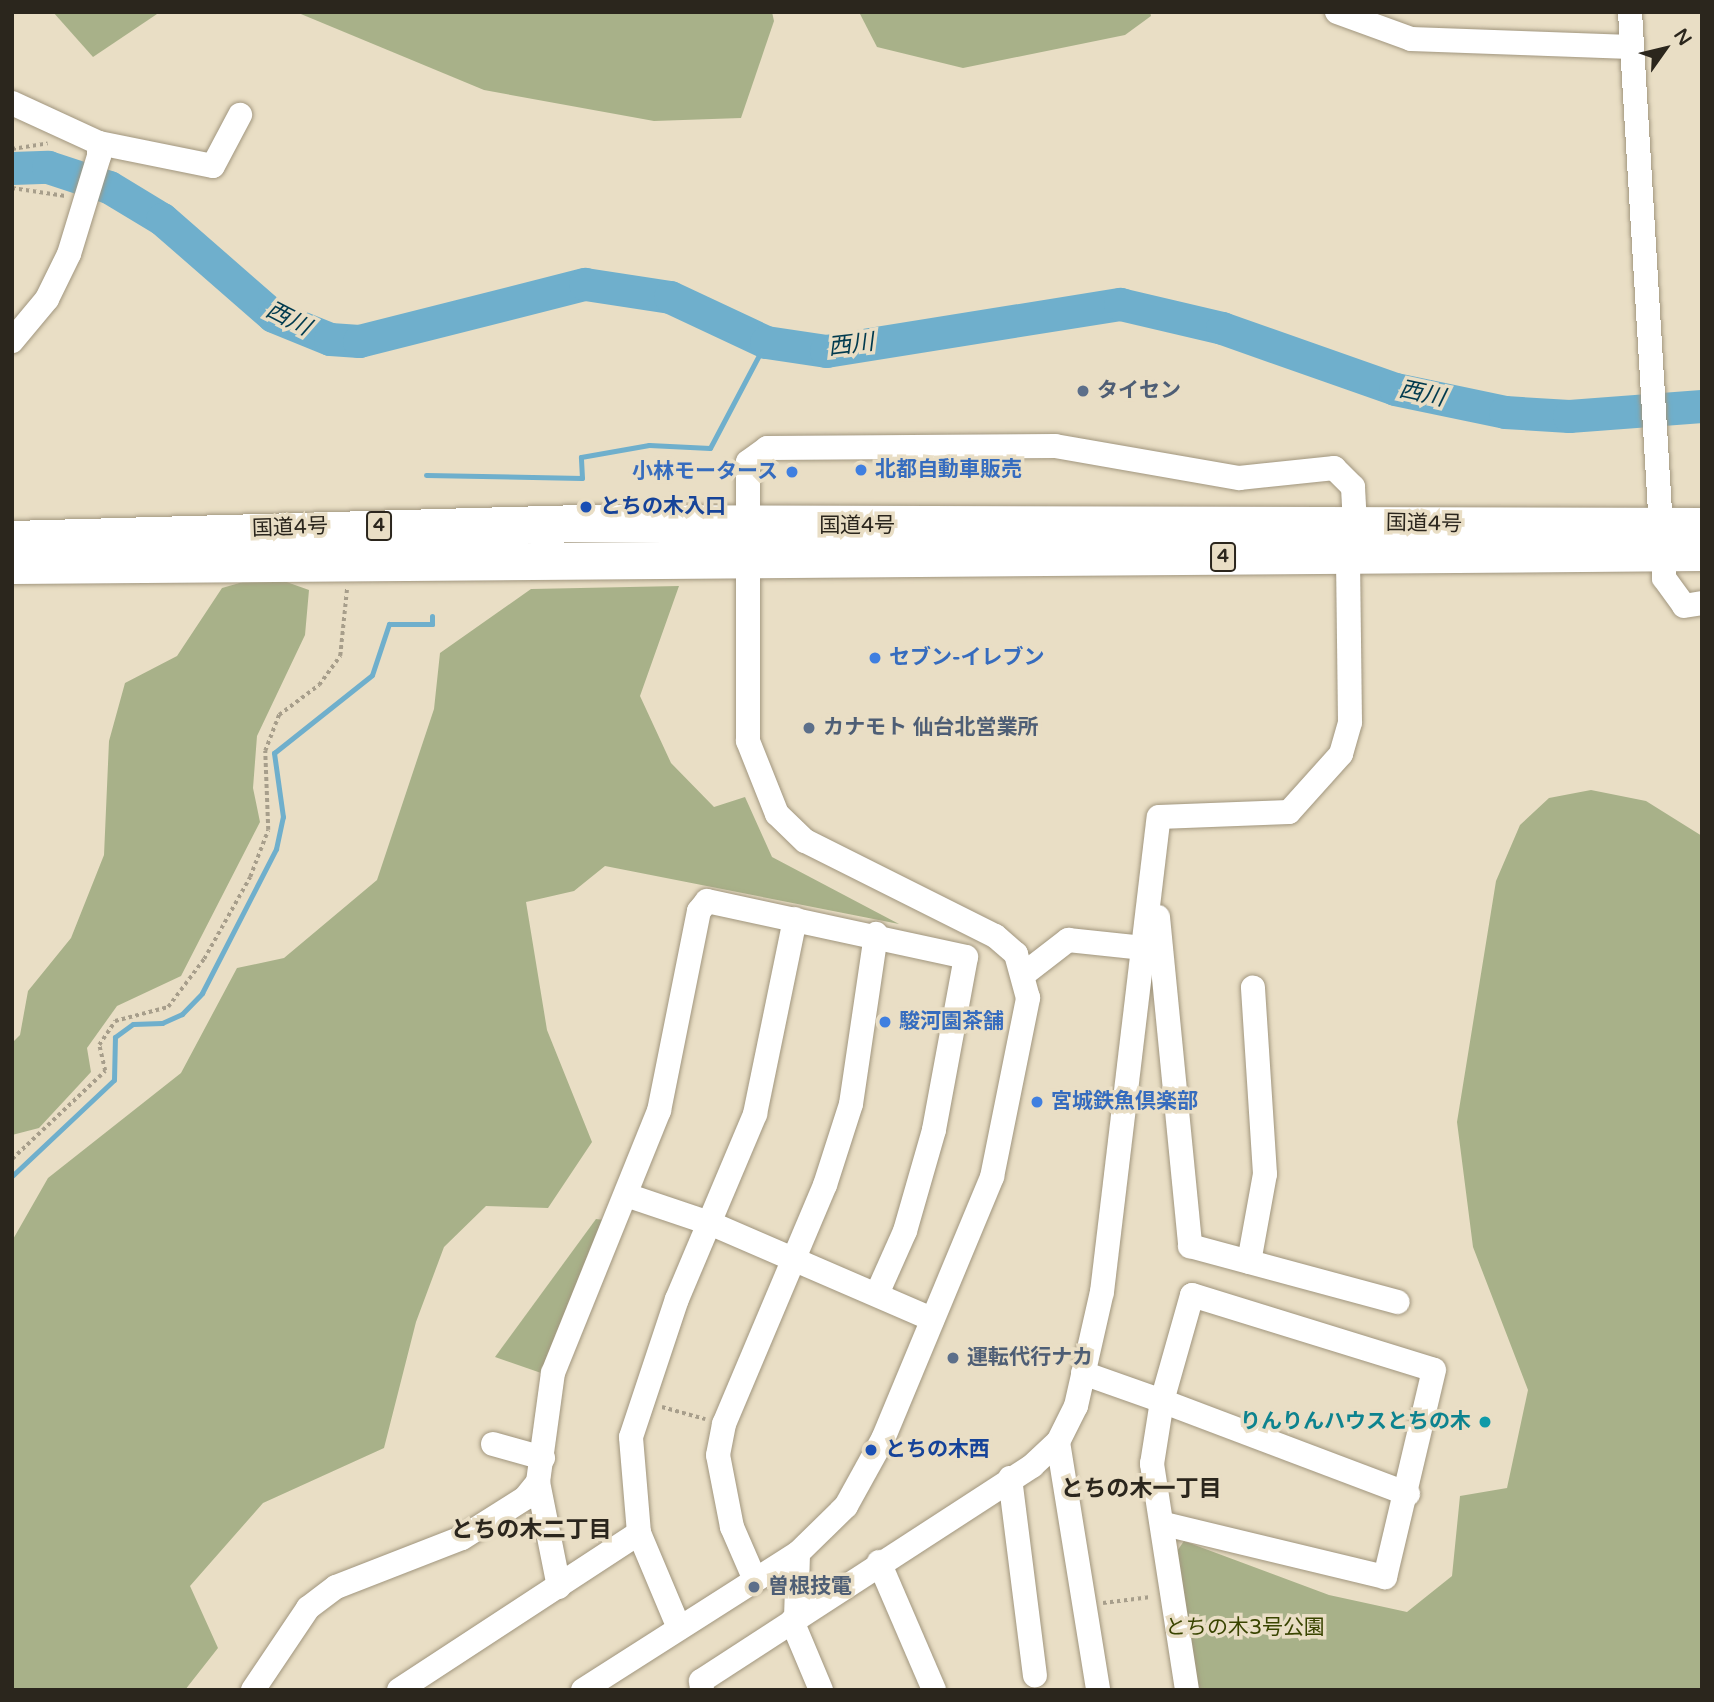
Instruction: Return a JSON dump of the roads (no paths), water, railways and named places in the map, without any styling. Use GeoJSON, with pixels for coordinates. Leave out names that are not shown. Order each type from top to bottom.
{"type":"FeatureCollection","features":[{"type":"Feature","properties":{"kind":"highway","name":"国道4号"},"geometry":{"type":"LineString","coordinates":[[1661,540],[1702,526]]}},
{"type":"Feature","properties":{"kind":"highway","name":"国道4号"},"geometry":{"type":"LineString","coordinates":[[12,539],[315,527],[746,542],[1661,540],[1702,552]]}},
{"type":"Feature","properties":{"kind":"highway","name":"国道4号"},"geometry":{"type":"LineString","coordinates":[[12,565],[346,560],[746,542]]}},
{"type":"Feature","properties":{"kind":"street"},"geometry":{"type":"LineString","coordinates":[[1336,12],[1410,39],[1631,47]]}},
{"type":"Feature","properties":{"kind":"street"},"geometry":{"type":"LineString","coordinates":[[1630,12],[1661,540],[1677,602],[1702,603]]}},
{"type":"Feature","properties":{"kind":"street"},"geometry":{"type":"LineString","coordinates":[[12,103],[99,149],[213,166],[240,115]]}},
{"type":"Feature","properties":{"kind":"street"},"geometry":{"type":"LineString","coordinates":[[12,341],[47,299],[87,199],[99,149]]}},
{"type":"Feature","properties":{"kind":"street"},"geometry":{"type":"LineString","coordinates":[[583,1690],[798,1553],[846,1506],[883,1439],[992,1177],[1023,1036],[1024,975],[1016,954],[995,936],[805,841],[777,814],[748,741],[748,462],[766,448],[954,452],[1055,446],[1238,478],[1334,468],[1353,487],[1350,722],[1341,754],[1289,813],[1159,817],[1102,1292],[1083,1373],[1058,1442],[1098,1690]]}},
{"type":"Feature","properties":{"kind":"street"},"geometry":{"type":"LineString","coordinates":[[1154,871],[1190,1246],[1398,1302]]}},
{"type":"Feature","properties":{"kind":"street"},"geometry":{"type":"LineString","coordinates":[[559,1587],[540,1470],[553,1373],[626,1195],[673,1067],[699,911],[706,901],[876,934],[966,957],[931,1141],[905,1231],[877,1294]]}},
{"type":"Feature","properties":{"kind":"street"},"geometry":{"type":"LineString","coordinates":[[679,1628],[639,1533],[631,1437],[640,1400],[755,1114],[795,919]]}},
{"type":"Feature","properties":{"kind":"street"},"geometry":{"type":"LineString","coordinates":[[755,1580],[723,1497],[718,1455],[724,1424],[795,1259],[851,1104],[876,934]]}},
{"type":"Feature","properties":{"kind":"street"},"geometry":{"type":"LineString","coordinates":[[1024,975],[1068,940],[1144,948]]}},
{"type":"Feature","properties":{"kind":"street"},"geometry":{"type":"LineString","coordinates":[[1249,1262],[1265,1174],[1253,987]]}},
{"type":"Feature","properties":{"kind":"street"},"geometry":{"type":"LineString","coordinates":[[626,1195],[712,1224],[932,1320]]}},
{"type":"Feature","properties":{"kind":"street"},"geometry":{"type":"LineString","coordinates":[[1165,1524],[1385,1577],[1408,1494],[1434,1370],[1192,1295],[1162,1401],[1152,1464],[1165,1524],[1187,1690]]}},
{"type":"Feature","properties":{"kind":"street"},"geometry":{"type":"LineString","coordinates":[[1083,1373],[1408,1494]]}},
{"type":"Feature","properties":{"kind":"street"},"geometry":{"type":"LineString","coordinates":[[702,1690],[701,1681],[1010,1478],[1058,1442]]}},
{"type":"Feature","properties":{"kind":"street"},"geometry":{"type":"LineString","coordinates":[[493,1444],[540,1470]]}},
{"type":"Feature","properties":{"kind":"street"},"geometry":{"type":"LineString","coordinates":[[253,1690],[308,1608],[336,1587],[463,1538],[525,1498],[540,1470]]}},
{"type":"Feature","properties":{"kind":"street"},"geometry":{"type":"LineString","coordinates":[[1010,1478],[1035,1675]]}},
{"type":"Feature","properties":{"kind":"street"},"geometry":{"type":"LineString","coordinates":[[408,1687],[639,1533]]}},
{"type":"Feature","properties":{"kind":"street"},"geometry":{"type":"LineString","coordinates":[[798,1553],[794,1619],[821,1690]]}},
{"type":"Feature","properties":{"kind":"street"},"geometry":{"type":"LineString","coordinates":[[879,1562],[934,1690]]}},
{"type":"Feature","properties":{"kind":"waterway","name":"西川"},"geometry":{"type":"LineString","coordinates":[[12,168],[48,167],[109,187],[162,219],[273,316],[330,339],[359,341],[585,284],[670,297],[766,342],[826,351],[1120,304],[1222,328],[1395,389],[1505,412],[1569,416],[1702,406]]}},
{"type":"Feature","properties":{"kind":"waterway"},"geometry":{"type":"LineString","coordinates":[[426,475],[582,478],[581,457],[649,445],[710,448],[766,342]]}},
{"type":"Feature","properties":{"kind":"waterway"},"geometry":{"type":"LineString","coordinates":[[12,1176],[114,1080],[115,1037],[133,1024],[162,1023],[182,1014],[202,993],[276,849],[283,817],[274,753],[372,675],[389,624],[432,624],[432,616]]}},
{"type":"Feature","properties":{"kind":"place","name":"タイセン"},"geometry":{"type":"Point","coordinates":[1083,391]}},
{"type":"Feature","properties":{"kind":"place","name":"北都自動車販売"},"geometry":{"type":"Point","coordinates":[861,470]}},
{"type":"Feature","properties":{"kind":"place","name":"小林モータース"},"geometry":{"type":"Point","coordinates":[792,472]}},
{"type":"Feature","properties":{"kind":"place","name":"とちの木入口"},"geometry":{"type":"Point","coordinates":[586,507]}},
{"type":"Feature","properties":{"kind":"place","name":"セブン-イレブン"},"geometry":{"type":"Point","coordinates":[875,658]}},
{"type":"Feature","properties":{"kind":"place","name":"カナモト 仙台北営業所"},"geometry":{"type":"Point","coordinates":[809,728]}},
{"type":"Feature","properties":{"kind":"place","name":"駿河園茶舗"},"geometry":{"type":"Point","coordinates":[885,1022]}},
{"type":"Feature","properties":{"kind":"place","name":"宮城鉄魚倶楽部"},"geometry":{"type":"Point","coordinates":[1037,1102]}},
{"type":"Feature","properties":{"kind":"place","name":"運転代行ナカ"},"geometry":{"type":"Point","coordinates":[953,1358]}},
{"type":"Feature","properties":{"kind":"place","name":"りんりんハウスとちの木"},"geometry":{"type":"Point","coordinates":[1485,1422]}},
{"type":"Feature","properties":{"kind":"place","name":"とちの木西"},"geometry":{"type":"Point","coordinates":[871,1450]}},
{"type":"Feature","properties":{"kind":"place","name":"曽根技電"},"geometry":{"type":"Point","coordinates":[754,1587]}},
{"type":"Feature","properties":{"kind":"district","name":"とちの木一丁目"},"geometry":{"type":"Point","coordinates":[1141,1489]}},
{"type":"Feature","properties":{"kind":"district","name":"とちの木二丁目"},"geometry":{"type":"Point","coordinates":[531,1530]}},
{"type":"Feature","properties":{"kind":"park label","name":"とちの木3号公園"},"geometry":{"type":"Point","coordinates":[1245,1628]}}]}
